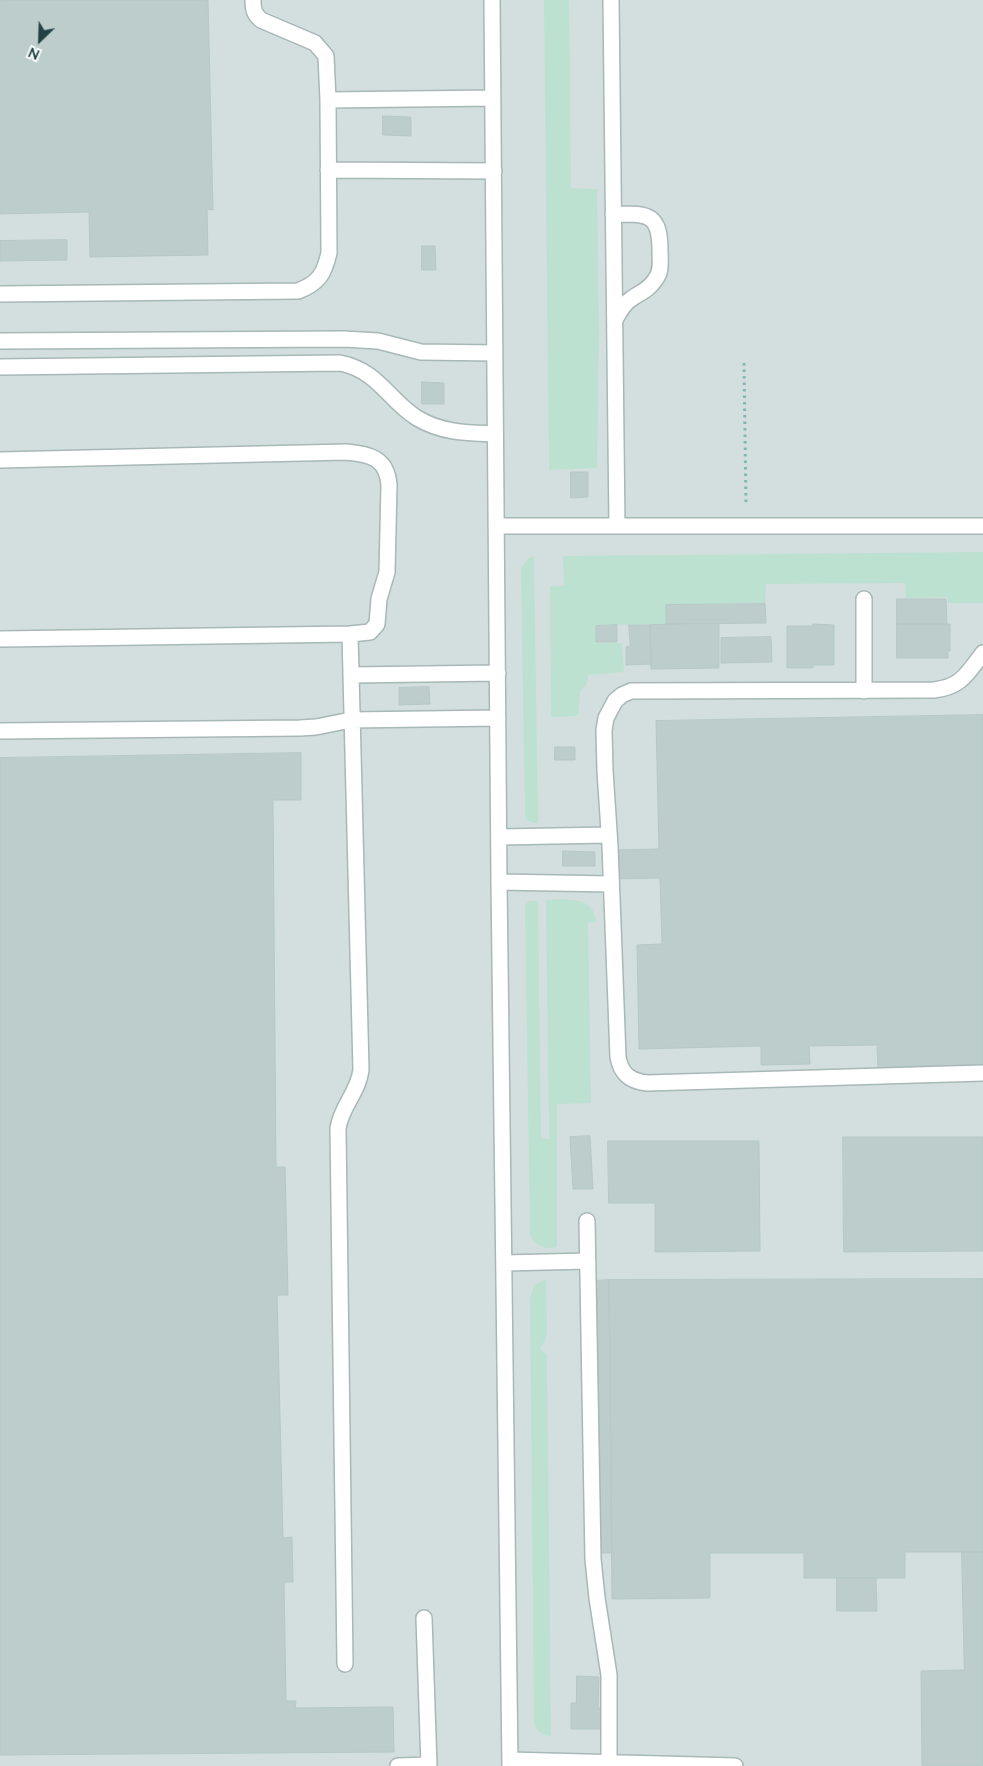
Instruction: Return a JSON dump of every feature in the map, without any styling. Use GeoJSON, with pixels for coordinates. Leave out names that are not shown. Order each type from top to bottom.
{"type":"FeatureCollection","features":[{"type":"Feature","properties":{"kind":"street"},"geometry":{"type":"LineString","coordinates":[[0,294],[279,292],[298,291],[312,286],[320,278],[326,267],[329,253],[326,56],[315,43],[261,20],[256,16],[253,0]]}},
{"type":"Feature","properties":{"kind":"street"},"geometry":{"type":"LineString","coordinates":[[492,0],[499,882],[510,1763],[735,1766]]}},
{"type":"Feature","properties":{"kind":"street"},"geometry":{"type":"LineString","coordinates":[[611,0],[617,526]]}},
{"type":"Feature","properties":{"kind":"street"},"geometry":{"type":"LineString","coordinates":[[328,100],[493,98]]}},
{"type":"Feature","properties":{"kind":"street"},"geometry":{"type":"LineString","coordinates":[[328,170],[494,171]]}},
{"type":"Feature","properties":{"kind":"street"},"geometry":{"type":"LineString","coordinates":[[613,214],[646,216],[655,221],[660,234],[660,268],[658,276],[648,288],[626,303],[614,320]]}},
{"type":"Feature","properties":{"kind":"street"},"geometry":{"type":"LineString","coordinates":[[0,341],[344,339],[378,341],[421,352],[495,353]]}},
{"type":"Feature","properties":{"kind":"street"},"geometry":{"type":"LineString","coordinates":[[0,367],[340,363],[370,374],[407,410],[424,422],[455,432],[496,434]]}},
{"type":"Feature","properties":{"kind":"street"},"geometry":{"type":"LineString","coordinates":[[0,460],[346,452],[370,456],[378,460],[388,476],[387,572],[379,599],[378,619],[375,628],[364,633],[0,639]]}},
{"type":"Feature","properties":{"kind":"street"},"geometry":{"type":"LineString","coordinates":[[496,526],[983,526]]}},
{"type":"Feature","properties":{"kind":"street"},"geometry":{"type":"LineString","coordinates":[[864,599],[864,690]]}},
{"type":"Feature","properties":{"kind":"street"},"geometry":{"type":"LineString","coordinates":[[345,1664],[338,1128],[340,1116],[360,1080],[361,1070],[350,634]]}},
{"type":"Feature","properties":{"kind":"street"},"geometry":{"type":"LineString","coordinates":[[983,653],[967,675],[952,687],[934,690],[631,691],[622,695],[610,708],[604,730],[618,1057],[620,1065],[628,1077],[648,1083],[983,1073]]}},
{"type":"Feature","properties":{"kind":"street"},"geometry":{"type":"LineString","coordinates":[[351,675],[498,673]]}},
{"type":"Feature","properties":{"kind":"street"},"geometry":{"type":"LineString","coordinates":[[0,731],[300,728],[351,720],[498,718]]}},
{"type":"Feature","properties":{"kind":"street"},"geometry":{"type":"LineString","coordinates":[[499,837],[609,835]]}},
{"type":"Feature","properties":{"kind":"street"},"geometry":{"type":"LineString","coordinates":[[499,882],[611,884]]}},
{"type":"Feature","properties":{"kind":"street"},"geometry":{"type":"LineString","coordinates":[[587,1221],[593,1559],[608,1667],[610,1764]]}},
{"type":"Feature","properties":{"kind":"street"},"geometry":{"type":"LineString","coordinates":[[504,1263],[588,1261]]}},
{"type":"Feature","properties":{"kind":"street"},"geometry":{"type":"LineString","coordinates":[[398,1766],[429,1766],[424,1618]]}},
{"type":"Feature","properties":{"kind":"path"},"geometry":{"type":"LineString","coordinates":[[744,363],[746,526]]}},
{"type":"Feature","properties":{"kind":"shaded area"},"geometry":{"type":"Polygon","coordinates":[[[0,0],[983,0],[983,1766],[0,1766],[0,0]]]}},
{"type":"Feature","properties":{"kind":"green space"},"geometry":{"type":"Polygon","coordinates":[[[544,0],[569,0],[571,188],[597,189],[599,333],[597,468],[549,470],[544,0]]]}},
{"type":"Feature","properties":{"kind":"green space"},"geometry":{"type":"Polygon","coordinates":[[[983,552],[983,603],[948,603],[947,597],[906,598],[905,583],[766,584],[765,603],[666,605],[665,624],[596,625],[596,643],[622,643],[624,672],[589,675],[586,685],[580,691],[579,714],[576,716],[551,717],[550,586],[564,586],[563,556],[983,552]]]}},
{"type":"Feature","properties":{"kind":"green space"},"geometry":{"type":"Polygon","coordinates":[[[534,556],[538,823],[530,822],[525,815],[521,574],[524,563],[534,556]]]}},
{"type":"Feature","properties":{"kind":"green space"},"geometry":{"type":"Polygon","coordinates":[[[566,899],[587,904],[593,911],[596,922],[588,923],[591,1103],[557,1104],[557,1247],[548,1248],[538,1244],[530,1235],[525,905],[529,901],[538,901],[541,1139],[549,1139],[546,900],[566,899]]]}},
{"type":"Feature","properties":{"kind":"green space"},"geometry":{"type":"Polygon","coordinates":[[[546,1279],[547,1336],[541,1350],[547,1355],[551,1736],[541,1733],[534,1724],[530,1298],[534,1285],[546,1279]]]}},
{"type":"Feature","properties":{"kind":"building"},"geometry":{"type":"Polygon","coordinates":[[[0,0],[208,0],[213,210],[207,209],[208,255],[90,257],[89,212],[0,214],[0,0]]]}},
{"type":"Feature","properties":{"kind":"building"},"geometry":{"type":"Polygon","coordinates":[[[383,116],[411,117],[411,136],[383,135],[383,116]]]}},
{"type":"Feature","properties":{"kind":"building"},"geometry":{"type":"Polygon","coordinates":[[[67,240],[67,260],[0,261],[0,241],[67,240]]]}},
{"type":"Feature","properties":{"kind":"building"},"geometry":{"type":"Polygon","coordinates":[[[422,246],[435,246],[436,270],[422,270],[422,246]]]}},
{"type":"Feature","properties":{"kind":"building"},"geometry":{"type":"Polygon","coordinates":[[[422,382],[444,383],[444,404],[422,404],[422,382]]]}},
{"type":"Feature","properties":{"kind":"building"},"geometry":{"type":"Polygon","coordinates":[[[571,472],[588,472],[588,497],[571,498],[571,472]]]}},
{"type":"Feature","properties":{"kind":"building"},"geometry":{"type":"Polygon","coordinates":[[[897,599],[946,599],[947,624],[897,624],[897,599]]]}},
{"type":"Feature","properties":{"kind":"building"},"geometry":{"type":"Polygon","coordinates":[[[765,604],[766,623],[666,624],[666,605],[765,604]]]}},
{"type":"Feature","properties":{"kind":"building"},"geometry":{"type":"Polygon","coordinates":[[[719,624],[719,668],[651,669],[650,625],[719,624]]]}},
{"type":"Feature","properties":{"kind":"building"},"geometry":{"type":"Polygon","coordinates":[[[813,624],[834,625],[834,665],[813,665],[813,668],[787,668],[787,626],[813,626],[813,624]]]}},
{"type":"Feature","properties":{"kind":"building"},"geometry":{"type":"Polygon","coordinates":[[[897,624],[950,624],[950,651],[948,651],[948,658],[897,658],[897,624]]]}},
{"type":"Feature","properties":{"kind":"building"},"geometry":{"type":"Polygon","coordinates":[[[617,625],[617,642],[596,642],[596,626],[617,625]]]}},
{"type":"Feature","properties":{"kind":"building"},"geometry":{"type":"Polygon","coordinates":[[[629,625],[650,625],[651,664],[626,665],[626,647],[630,646],[629,625]]]}},
{"type":"Feature","properties":{"kind":"building"},"geometry":{"type":"Polygon","coordinates":[[[771,637],[772,662],[721,663],[721,638],[771,637]]]}},
{"type":"Feature","properties":{"kind":"building"},"geometry":{"type":"Polygon","coordinates":[[[429,687],[430,704],[399,705],[399,688],[429,687]]]}},
{"type":"Feature","properties":{"kind":"building"},"geometry":{"type":"Polygon","coordinates":[[[983,715],[983,1066],[878,1068],[877,1045],[809,1046],[810,1064],[761,1065],[761,1046],[639,1049],[637,945],[662,944],[660,878],[615,879],[615,850],[659,849],[656,721],[983,715]]]}},
{"type":"Feature","properties":{"kind":"building"},"geometry":{"type":"Polygon","coordinates":[[[555,747],[575,747],[575,760],[555,760],[555,747]]]}},
{"type":"Feature","properties":{"kind":"building"},"geometry":{"type":"Polygon","coordinates":[[[301,753],[301,800],[273,800],[276,1167],[285,1167],[288,1295],[277,1295],[283,1538],[292,1537],[293,1582],[284,1582],[286,1701],[296,1701],[295,1708],[393,1707],[394,1752],[0,1755],[0,758],[301,753]]]}},
{"type":"Feature","properties":{"kind":"building"},"geometry":{"type":"Polygon","coordinates":[[[563,851],[595,852],[595,866],[563,866],[563,851]]]}},
{"type":"Feature","properties":{"kind":"building"},"geometry":{"type":"Polygon","coordinates":[[[590,1136],[593,1189],[573,1189],[570,1137],[590,1136]]]}},
{"type":"Feature","properties":{"kind":"building"},"geometry":{"type":"Polygon","coordinates":[[[843,1137],[983,1137],[983,1251],[844,1252],[843,1137]]]}},
{"type":"Feature","properties":{"kind":"building"},"geometry":{"type":"Polygon","coordinates":[[[608,1141],[759,1141],[760,1251],[655,1252],[655,1203],[609,1203],[608,1141]]]}},
{"type":"Feature","properties":{"kind":"building"},"geometry":{"type":"Polygon","coordinates":[[[983,1279],[983,1552],[905,1552],[905,1578],[804,1578],[804,1553],[710,1553],[710,1598],[612,1599],[609,1280],[983,1279]]]}},
{"type":"Feature","properties":{"kind":"building"},"geometry":{"type":"Polygon","coordinates":[[[609,1280],[612,1553],[597,1553],[594,1281],[609,1280]]]}},
{"type":"Feature","properties":{"kind":"building"},"geometry":{"type":"Polygon","coordinates":[[[962,1552],[983,1552],[983,1766],[922,1766],[921,1671],[964,1670],[962,1552]]]}},
{"type":"Feature","properties":{"kind":"building"},"geometry":{"type":"Polygon","coordinates":[[[837,1578],[876,1578],[877,1611],[837,1611],[837,1578]]]}},
{"type":"Feature","properties":{"kind":"building"},"geometry":{"type":"Polygon","coordinates":[[[577,1676],[599,1677],[598,1708],[602,1708],[602,1729],[571,1729],[571,1703],[576,1703],[577,1676]]]}}]}
